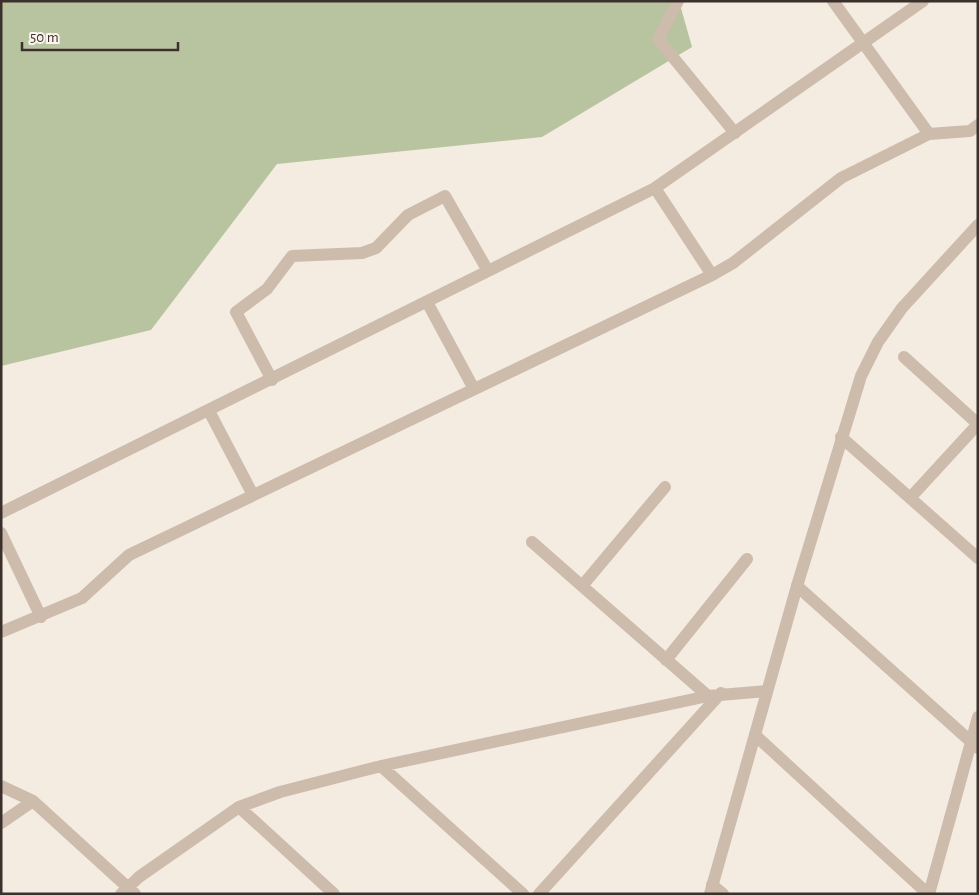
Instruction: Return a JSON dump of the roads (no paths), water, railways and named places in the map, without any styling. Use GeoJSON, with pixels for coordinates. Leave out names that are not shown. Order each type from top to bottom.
{"type":"FeatureCollection","features":[{"type":"Feature","properties":{"kind":"street"},"geometry":{"type":"LineString","coordinates":[[678,1],[658,39],[735,134]]}},
{"type":"Feature","properties":{"kind":"street"},"geometry":{"type":"LineString","coordinates":[[833,1],[929,134]]}},
{"type":"Feature","properties":{"kind":"street"},"geometry":{"type":"LineString","coordinates":[[1,513],[655,188],[923,1]]}},
{"type":"Feature","properties":{"kind":"street"},"geometry":{"type":"LineString","coordinates":[[1,632],[41,617],[82,598],[129,555],[712,276],[733,263],[841,178],[929,134],[970,131],[978,124]]}},
{"type":"Feature","properties":{"kind":"street"},"geometry":{"type":"LineString","coordinates":[[655,188],[712,276]]}},
{"type":"Feature","properties":{"kind":"street"},"geometry":{"type":"LineString","coordinates":[[272,380],[236,312],[267,289],[292,256],[362,253],[376,248],[408,215],[445,196],[488,271]]}},
{"type":"Feature","properties":{"kind":"street"},"geometry":{"type":"LineString","coordinates":[[723,894],[711,889],[797,586],[861,376],[878,342],[902,308],[978,225]]}},
{"type":"Feature","properties":{"kind":"street"},"geometry":{"type":"LineString","coordinates":[[426,302],[474,389]]}},
{"type":"Feature","properties":{"kind":"street"},"geometry":{"type":"LineString","coordinates":[[904,357],[978,424],[910,498]]}},
{"type":"Feature","properties":{"kind":"street"},"geometry":{"type":"LineString","coordinates":[[209,411],[252,495]]}},
{"type":"Feature","properties":{"kind":"street"},"geometry":{"type":"LineString","coordinates":[[841,437],[978,558]]}},
{"type":"Feature","properties":{"kind":"street"},"geometry":{"type":"LineString","coordinates":[[582,586],[665,488]]}},
{"type":"Feature","properties":{"kind":"street"},"geometry":{"type":"LineString","coordinates":[[1,533],[41,617]]}},
{"type":"Feature","properties":{"kind":"street"},"geometry":{"type":"LineString","coordinates":[[532,542],[708,696]]}},
{"type":"Feature","properties":{"kind":"street"},"geometry":{"type":"LineString","coordinates":[[666,660],[747,558]]}},
{"type":"Feature","properties":{"kind":"street"},"geometry":{"type":"LineString","coordinates":[[797,586],[974,745]]}},
{"type":"Feature","properties":{"kind":"street"},"geometry":{"type":"LineString","coordinates":[[1,786],[33,801],[128,891],[239,807],[280,792],[381,766],[708,696],[767,691]]}},
{"type":"Feature","properties":{"kind":"street"},"geometry":{"type":"LineString","coordinates":[[539,894],[721,694]]}},
{"type":"Feature","properties":{"kind":"street"},"geometry":{"type":"LineString","coordinates":[[755,735],[929,894],[974,745],[978,717]]}},
{"type":"Feature","properties":{"kind":"street"},"geometry":{"type":"LineString","coordinates":[[381,766],[523,894]]}},
{"type":"Feature","properties":{"kind":"street"},"geometry":{"type":"LineString","coordinates":[[1,824],[33,801]]}},
{"type":"Feature","properties":{"kind":"street"},"geometry":{"type":"LineString","coordinates":[[239,807],[334,894]]}}]}
